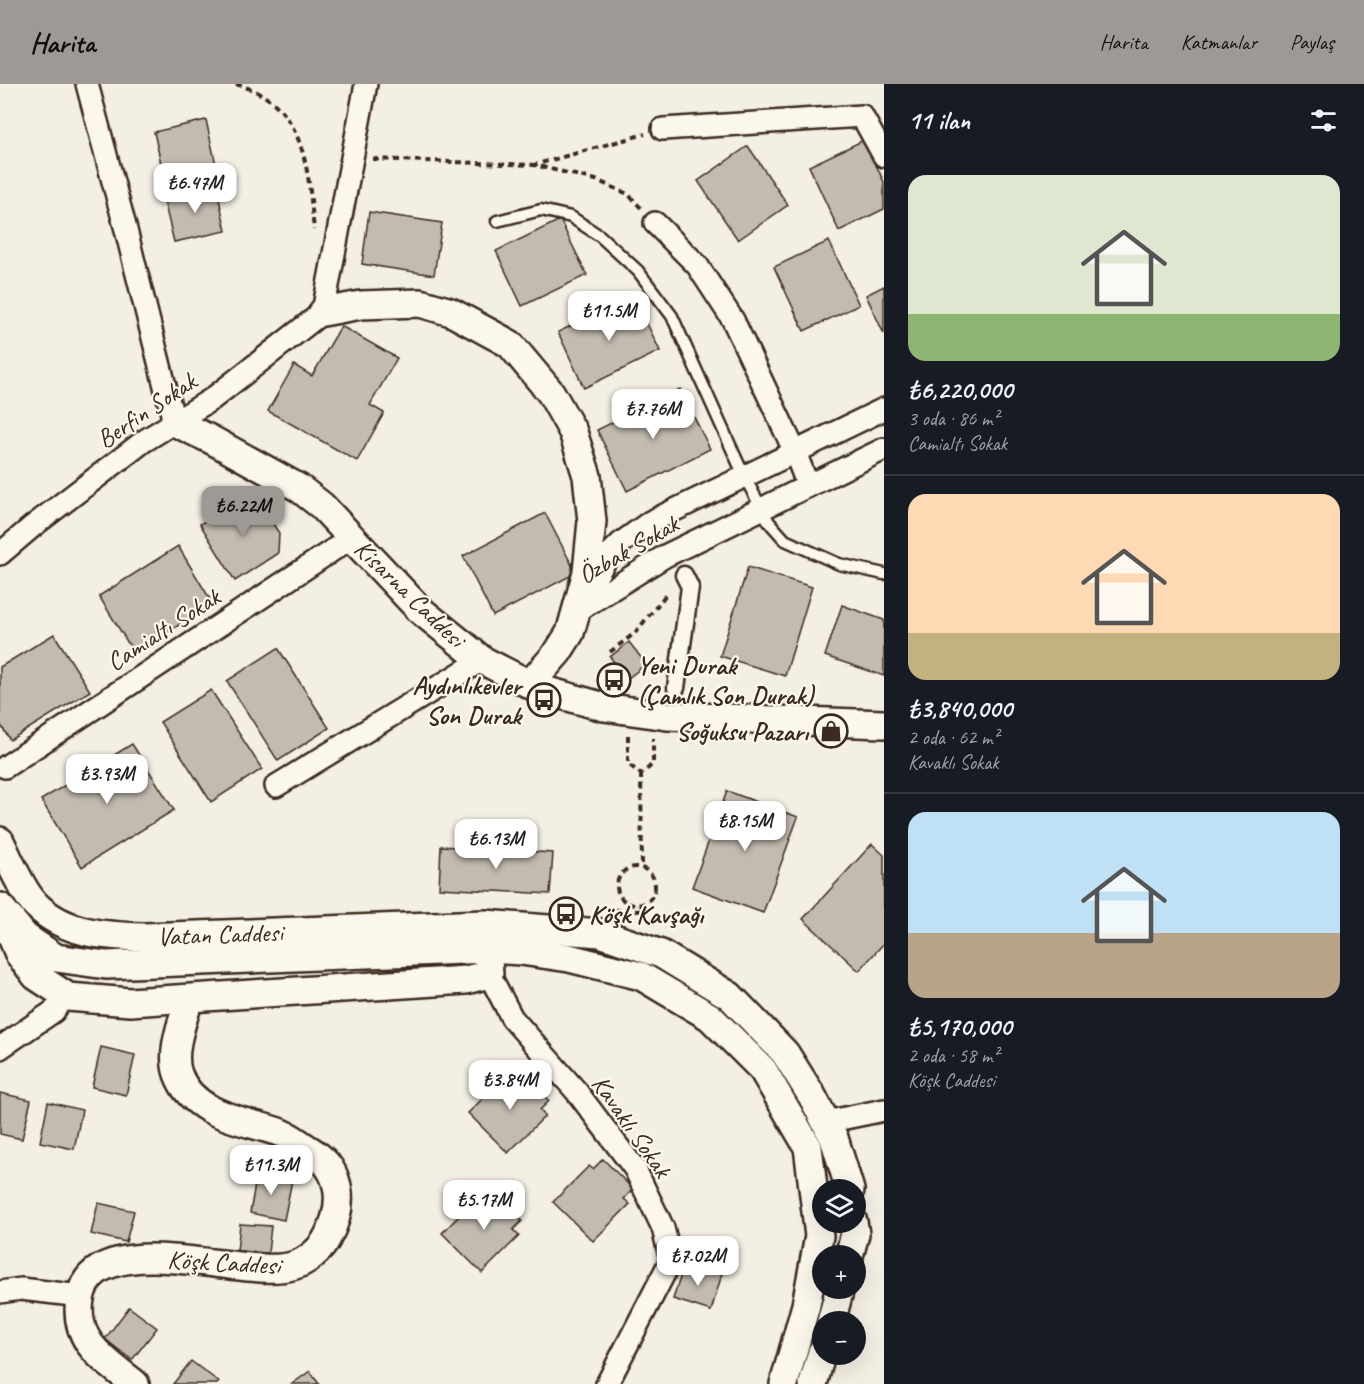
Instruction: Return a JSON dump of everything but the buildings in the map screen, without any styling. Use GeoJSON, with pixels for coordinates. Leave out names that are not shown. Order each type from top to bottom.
{"type":"FeatureCollection","features":[{"type":"Feature","properties":{"kind":"street"},"geometry":{"type":"LineString","coordinates":[[87,84],[121,208],[174,422]]}},
{"type":"Feature","properties":{"kind":"street"},"geometry":{"type":"LineString","coordinates":[[366,84],[323,312],[361,305],[420,303],[452,312],[510,344],[551,393],[573,432],[587,476],[592,521],[587,572],[577,611],[570,633],[558,652],[530,684]]}},
{"type":"Feature","properties":{"kind":"street"},"geometry":{"type":"LineString","coordinates":[[663,129],[862,116],[884,156]]}},
{"type":"Feature","properties":{"kind":"street"},"geometry":{"type":"LineString","coordinates":[[655,223],[697,265],[733,320],[795,452],[808,486]]}},
{"type":"Feature","properties":{"kind":"street","name":"Berfin Sokak"},"geometry":{"type":"LineString","coordinates":[[0,554],[144,441],[231,385],[323,312]]}},
{"type":"Feature","properties":{"kind":"street","name":"Özbak Sokak"},"geometry":{"type":"LineString","coordinates":[[577,611],[608,556],[621,543],[650,522],[884,409]]}},
{"type":"Feature","properties":{"kind":"street","name":"Kisarna Caddesi"},"geometry":{"type":"LineString","coordinates":[[174,422],[203,435],[299,488],[322,506],[420,610],[482,660],[537,688],[604,707],[667,716],[884,724]]}},
{"type":"Feature","properties":{"kind":"street","name":"Özbak Sokak"},"geometry":{"type":"LineString","coordinates":[[577,611],[665,556],[884,449]]}},
{"type":"Feature","properties":{"kind":"street","name":"Camialtı Sokak"},"geometry":{"type":"LineString","coordinates":[[5,767],[351,538]]}},
{"type":"Feature","properties":{"kind":"street"},"geometry":{"type":"LineString","coordinates":[[676,688],[690,587],[684,575]]}},
{"type":"Feature","properties":{"kind":"street"},"geometry":{"type":"LineString","coordinates":[[276,786],[482,660]]}},
{"type":"Feature","properties":{"kind":"street","name":"Vatan Caddesi"},"geometry":{"type":"LineString","coordinates":[[0,841],[14,871],[36,905],[56,920],[80,931],[111,936],[521,951],[568,958],[641,976],[710,1017],[763,1070],[808,1147],[819,1236],[807,1305],[784,1384]]}},
{"type":"Feature","properties":{"kind":"street"},"geometry":{"type":"LineString","coordinates":[[0,907],[18,954],[36,976],[68,997],[130,1002],[466,980],[487,949]]}},
{"type":"Feature","properties":{"kind":"street","name":"Vatan Caddesi"},"geometry":{"type":"LineString","coordinates":[[0,907],[25,937],[56,958],[106,965],[487,949],[600,933],[661,954],[730,996],[785,1053],[834,1138],[847,1179]]}},
{"type":"Feature","properties":{"kind":"street","name":"Kavaklı Sokak"},"geometry":{"type":"LineString","coordinates":[[487,949],[512,1018],[577,1092],[635,1168],[663,1228],[671,1260],[607,1384]]}},
{"type":"Feature","properties":{"kind":"street"},"geometry":{"type":"LineString","coordinates":[[0,1048],[54,1011],[59,1004],[61,992]]}},
{"type":"Feature","properties":{"kind":"street","name":"Köşk Caddesi"},"geometry":{"type":"LineString","coordinates":[[81,1296],[89,1277],[99,1269],[116,1262],[144,1259],[195,1260],[270,1268],[293,1266],[308,1258],[326,1241],[335,1222],[339,1198],[335,1176],[324,1159],[286,1135],[235,1120],[204,1106],[189,1092],[178,1074],[175,1056],[189,999]]}},
{"type":"Feature","properties":{"kind":"street"},"geometry":{"type":"LineString","coordinates":[[826,1122],[884,1110]]}},
{"type":"Feature","properties":{"kind":"street"},"geometry":{"type":"LineString","coordinates":[[0,1292],[21,1289],[81,1296],[79,1316],[84,1337],[103,1359],[135,1384]]}},
{"type":"Feature","properties":{"kind":"street"},"geometry":{"type":"LineString","coordinates":[[813,1384],[818,1365]]}},
{"type":"Feature","properties":{"kind":"lane"},"geometry":{"type":"LineString","coordinates":[[497,221],[541,210],[571,218],[600,236],[638,271],[672,316],[744,476],[769,522],[785,540],[839,564],[884,574]]}},
{"type":"Feature","properties":{"kind":"path"},"geometry":{"type":"LineString","coordinates":[[236,84],[263,95],[282,112],[300,141],[310,185],[315,231]]}},
{"type":"Feature","properties":{"kind":"path"},"geometry":{"type":"LineString","coordinates":[[534,165],[663,129]]}},
{"type":"Feature","properties":{"kind":"path"},"geometry":{"type":"LineString","coordinates":[[352,158],[534,165],[596,180],[628,194],[655,223]]}},
{"type":"Feature","properties":{"kind":"path"},"geometry":{"type":"LineString","coordinates":[[628,735],[628,764],[641,774]]}},
{"type":"Feature","properties":{"kind":"path"},"geometry":{"type":"LineString","coordinates":[[641,774],[653,764],[652,737]]}},
{"type":"Feature","properties":{"kind":"path"},"geometry":{"type":"LineString","coordinates":[[641,774],[642,868]]}},
{"type":"Feature","properties":{"kind":"path"},"geometry":{"type":"LineString","coordinates":[[629,868],[642,868],[651,875],[655,886],[652,897],[642,904],[629,904],[619,896],[617,883],[629,868]]}},
{"type":"Feature","properties":{"kind":"path"},"geometry":{"type":"LineString","coordinates":[[608,909],[642,911],[642,904]]}},
{"type":"Feature","properties":{"kind":"place","name":"Yeni Durak (Çamlık Son Durak)"},"geometry":{"type":"Point","coordinates":[614,680]}},
{"type":"Feature","properties":{"kind":"place","name":"Aydınlıkevler Son Durak"},"geometry":{"type":"Point","coordinates":[544,700]}},
{"type":"Feature","properties":{"kind":"place","name":"Soğuksu Pazarı"},"geometry":{"type":"Point","coordinates":[831,731]}},
{"type":"Feature","properties":{"kind":"place","name":"Köşk Kavşağı"},"geometry":{"type":"Point","coordinates":[566,914]}}]}
